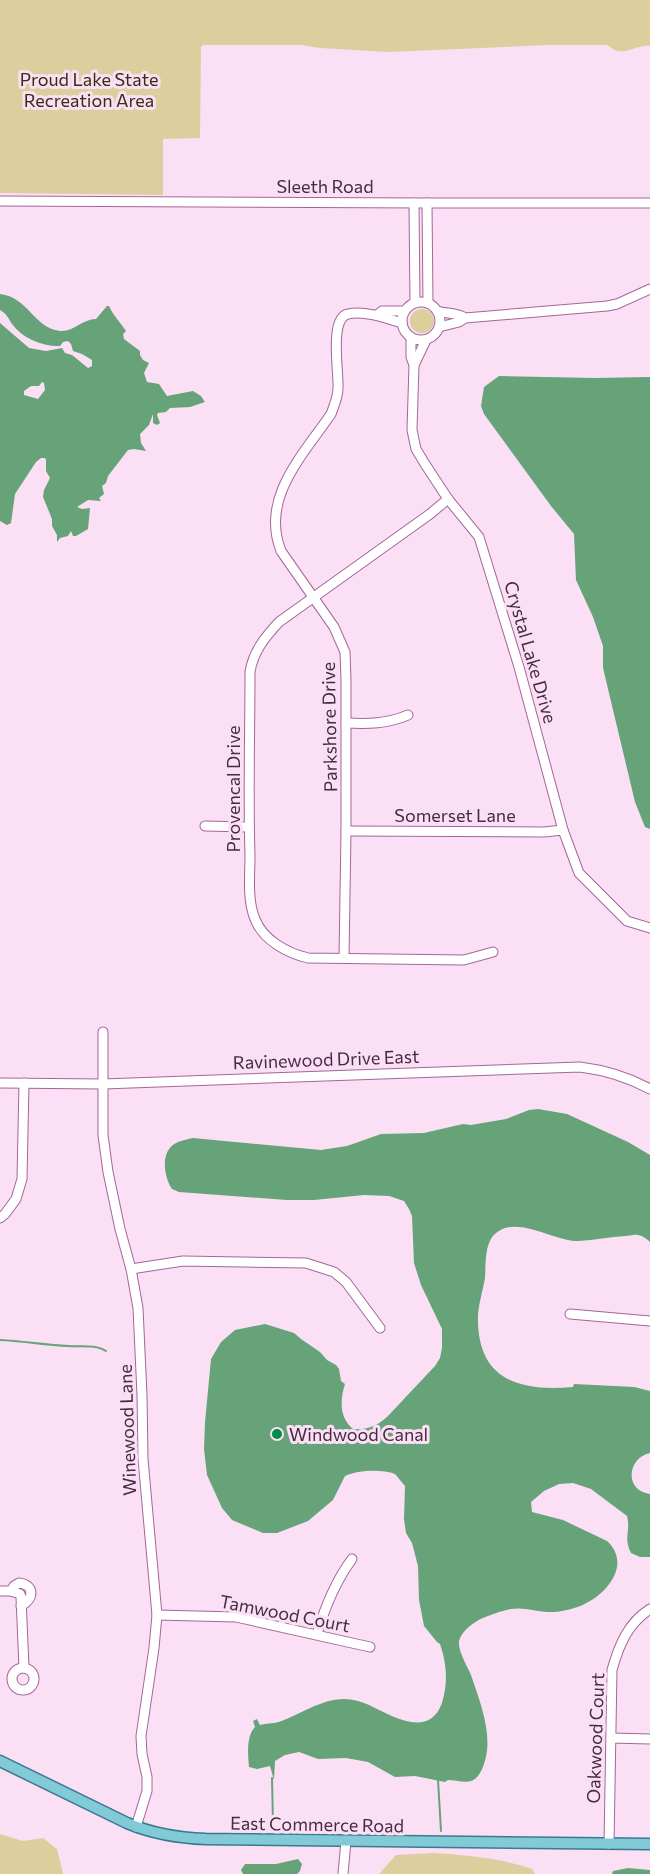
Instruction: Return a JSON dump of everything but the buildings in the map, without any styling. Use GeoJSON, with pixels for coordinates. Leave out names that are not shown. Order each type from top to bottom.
{"type":"FeatureCollection","features":[{"type":"Feature","properties":{"kind":"main road","name":"East Commerce Road"},"geometry":{"type":"LineString","coordinates":[[0,1761],[82,1803],[136,1827],[164,1835],[195,1839],[650,1844]]}},
{"type":"Feature","properties":{"kind":"street","name":"Sleeth Road"},"geometry":{"type":"LineString","coordinates":[[0,201],[650,203]]}},
{"type":"Feature","properties":{"kind":"street"},"geometry":{"type":"LineString","coordinates":[[414,203],[415,303]]}},
{"type":"Feature","properties":{"kind":"street"},"geometry":{"type":"LineString","coordinates":[[402,323],[404,311],[415,303],[428,303],[427,203]]}},
{"type":"Feature","properties":{"kind":"street","name":"Crystal Lake Drive"},"geometry":{"type":"LineString","coordinates":[[650,289],[617,304],[607,306],[465,318],[459,322],[439,327],[434,335],[426,340],[414,364],[412,430],[413,439],[421,456],[448,499],[479,537],[531,710],[563,830],[579,873],[627,921],[650,928]]}},
{"type":"Feature","properties":{"kind":"street","name":"Crystal Lake Drive"},"geometry":{"type":"LineString","coordinates":[[428,303],[437,311],[459,314],[465,318]]}},
{"type":"Feature","properties":{"kind":"street","name":"Parkshore Drive"},"geometry":{"type":"LineString","coordinates":[[377,315],[382,311],[404,311]]}},
{"type":"Feature","properties":{"kind":"street"},"geometry":{"type":"LineString","coordinates":[[437,311],[440,319],[439,327]]}},
{"type":"Feature","properties":{"kind":"street","name":"Parkshore Drive"},"geometry":{"type":"LineString","coordinates":[[344,958],[345,652],[334,627],[281,550],[275,537],[276,507],[283,485],[331,414],[335,403],[338,388],[336,331],[340,320],[348,314],[377,315],[402,323]]}},
{"type":"Feature","properties":{"kind":"street","name":"Crystal Lake Drive"},"geometry":{"type":"LineString","coordinates":[[402,323],[406,334],[411,338],[411,357],[414,364]]}},
{"type":"Feature","properties":{"kind":"street"},"geometry":{"type":"LineString","coordinates":[[411,338],[426,340]]}},
{"type":"Feature","properties":{"kind":"street","name":"Provencal Drive"},"geometry":{"type":"LineString","coordinates":[[448,499],[279,622],[264,638],[252,662],[249,827],[251,902],[254,918],[260,930],[291,954],[308,958],[464,960],[493,952]]}},
{"type":"Feature","properties":{"kind":"street"},"geometry":{"type":"LineString","coordinates":[[346,723],[381,723],[408,715]]}},
{"type":"Feature","properties":{"kind":"street"},"geometry":{"type":"LineString","coordinates":[[205,826],[249,827]]}},
{"type":"Feature","properties":{"kind":"street","name":"Somerset Lane"},"geometry":{"type":"LineString","coordinates":[[346,831],[544,832],[563,830]]}},
{"type":"Feature","properties":{"kind":"street","name":"Winewood Lane"},"geometry":{"type":"LineString","coordinates":[[103,1032],[103,1135],[108,1172],[138,1308],[143,1459],[157,1615],[141,1736],[147,1791],[136,1827]]}},
{"type":"Feature","properties":{"kind":"street","name":"Ravinewood Drive East"},"geometry":{"type":"LineString","coordinates":[[0,1083],[103,1084],[580,1066],[619,1076],[650,1089]]}},
{"type":"Feature","properties":{"kind":"street"},"geometry":{"type":"LineString","coordinates":[[0,1218],[16,1199],[22,1179],[24,1083]]}},
{"type":"Feature","properties":{"kind":"street"},"geometry":{"type":"LineString","coordinates":[[131,1269],[183,1261],[306,1263],[334,1272],[346,1282],[380,1328]]}},
{"type":"Feature","properties":{"kind":"street"},"geometry":{"type":"LineString","coordinates":[[570,1314],[650,1321]]}},
{"type":"Feature","properties":{"kind":"street"},"geometry":{"type":"LineString","coordinates":[[317,1635],[330,1597],[352,1558]]}},
{"type":"Feature","properties":{"kind":"street"},"geometry":{"type":"LineString","coordinates":[[0,1591],[11,1591],[19,1583],[28,1587],[32,1592],[28,1602],[21,1606],[24,1668]]}},
{"type":"Feature","properties":{"kind":"street","name":"Oakwood Court"},"geometry":{"type":"LineString","coordinates":[[609,1844],[611,1677],[620,1643],[637,1618],[650,1609]]}},
{"type":"Feature","properties":{"kind":"street","name":"Tamwood Court"},"geometry":{"type":"LineString","coordinates":[[157,1615],[227,1616],[370,1647]]}},
{"type":"Feature","properties":{"kind":"street"},"geometry":{"type":"LineString","coordinates":[[611,1738],[650,1739]]}},
{"type":"Feature","properties":{"kind":"street"},"geometry":{"type":"LineString","coordinates":[[343,1874],[346,1841]]}},
{"type":"Feature","properties":{"kind":"green space","name":"Proud Lake State Recreation Area"},"geometry":{"type":"Polygon","coordinates":[[[0,0],[650,0],[650,46],[624,51],[613,49],[608,45],[548,45],[388,52],[301,45],[203,45],[201,47],[200,138],[163,139],[163,195],[0,193],[0,0]]]}},
{"type":"Feature","properties":{"kind":"green space"},"geometry":{"type":"Polygon","coordinates":[[[422,309],[427,310],[433,316],[433,326],[427,332],[422,333],[417,332],[411,326],[410,321],[411,316],[417,310],[422,309]]]}},
{"type":"Feature","properties":{"kind":"green space"},"geometry":{"type":"Polygon","coordinates":[[[0,1834],[23,1841],[43,1838],[57,1849],[63,1874],[0,1874],[0,1834]]]}},
{"type":"Feature","properties":{"kind":"green space"},"geometry":{"type":"Polygon","coordinates":[[[433,1853],[508,1862],[532,1869],[535,1874],[379,1874],[396,1855],[433,1853]]]}},
{"type":"Feature","properties":{"kind":"shaded area"},"geometry":{"type":"Polygon","coordinates":[[[0,294],[10,296],[51,329],[65,331],[96,319],[109,306],[126,331],[123,334],[124,339],[140,351],[143,360],[149,363],[144,373],[147,382],[159,384],[167,396],[193,391],[205,402],[190,407],[170,408],[166,412],[158,413],[160,423],[157,425],[153,423],[153,414],[149,425],[140,434],[141,443],[146,451],[128,450],[102,486],[104,494],[99,498],[101,501],[88,500],[77,507],[90,508],[88,529],[76,536],[73,536],[71,531],[68,536],[60,538],[57,542],[57,535],[43,497],[50,478],[46,471],[45,458],[36,462],[15,494],[11,523],[7,525],[0,521],[0,323],[29,348],[46,351],[62,348],[65,353],[72,355],[88,368],[92,366],[92,360],[73,351],[68,341],[63,342],[60,346],[54,346],[28,338],[0,310],[0,294]],[[44,383],[31,386],[24,391],[24,395],[38,399],[45,390],[44,383]]]}},
{"type":"Feature","properties":{"kind":"shaded area"},"geometry":{"type":"Polygon","coordinates":[[[499,376],[650,377],[650,829],[645,827],[635,802],[603,668],[603,646],[576,580],[574,534],[484,414],[481,406],[484,387],[499,376]]]}},
{"type":"Feature","properties":{"kind":"shaded area"},"geometry":{"type":"Polygon","coordinates":[[[538,1109],[567,1114],[628,1142],[650,1155],[650,1242],[636,1235],[579,1241],[527,1228],[508,1227],[499,1231],[488,1245],[478,1314],[479,1336],[484,1353],[492,1367],[517,1383],[552,1388],[573,1387],[574,1384],[634,1387],[650,1391],[650,1453],[637,1461],[632,1474],[636,1487],[650,1494],[650,1557],[640,1557],[631,1553],[627,1538],[627,1516],[591,1489],[573,1483],[559,1484],[544,1491],[531,1502],[532,1512],[563,1520],[607,1541],[617,1556],[617,1570],[604,1591],[587,1603],[557,1612],[520,1608],[508,1610],[480,1619],[462,1635],[459,1641],[460,1650],[478,1696],[487,1731],[487,1753],[478,1776],[468,1782],[448,1780],[445,1782],[415,1776],[395,1777],[368,1762],[346,1758],[318,1759],[299,1752],[285,1755],[275,1761],[274,1780],[270,1766],[257,1769],[249,1767],[248,1746],[250,1735],[255,1727],[253,1721],[257,1719],[260,1725],[277,1723],[319,1704],[344,1699],[361,1702],[410,1722],[428,1720],[436,1714],[442,1703],[446,1681],[444,1659],[440,1644],[424,1626],[419,1600],[418,1566],[412,1543],[406,1533],[404,1519],[405,1486],[395,1474],[370,1471],[345,1476],[333,1500],[308,1521],[277,1533],[263,1533],[232,1520],[222,1508],[207,1475],[204,1449],[211,1359],[221,1342],[235,1330],[265,1324],[294,1333],[339,1369],[341,1381],[345,1384],[342,1408],[345,1419],[353,1429],[363,1429],[376,1425],[387,1417],[435,1366],[442,1348],[442,1329],[421,1285],[414,1263],[412,1216],[404,1201],[389,1196],[364,1195],[287,1200],[179,1192],[172,1189],[165,1170],[168,1150],[180,1141],[193,1138],[321,1150],[347,1146],[381,1134],[424,1133],[463,1124],[471,1125],[506,1119],[538,1109]]]}},
{"type":"Feature","properties":{"kind":"shaded area"},"geometry":{"type":"Polygon","coordinates":[[[298,1859],[302,1864],[297,1874],[243,1874],[241,1870],[245,1864],[276,1864],[298,1859]]]}},
{"type":"Feature","properties":{"kind":"shaded area"},"geometry":{"type":"Polygon","coordinates":[[[628,1868],[650,1870],[650,1874],[612,1874],[613,1871],[628,1868]]]}},
{"type":"Feature","properties":{"kind":"waterway"},"geometry":{"type":"LineString","coordinates":[[0,1340],[93,1347],[106,1351]]}},
{"type":"Feature","properties":{"kind":"waterway"},"geometry":{"type":"LineString","coordinates":[[272,1778],[273,1823]]}},
{"type":"Feature","properties":{"kind":"waterway"},"geometry":{"type":"LineString","coordinates":[[438,1780],[441,1831]]}},
{"type":"Feature","properties":{"kind":"place","name":"Windwood Canal"},"geometry":{"type":"Point","coordinates":[277,1434]}}]}
